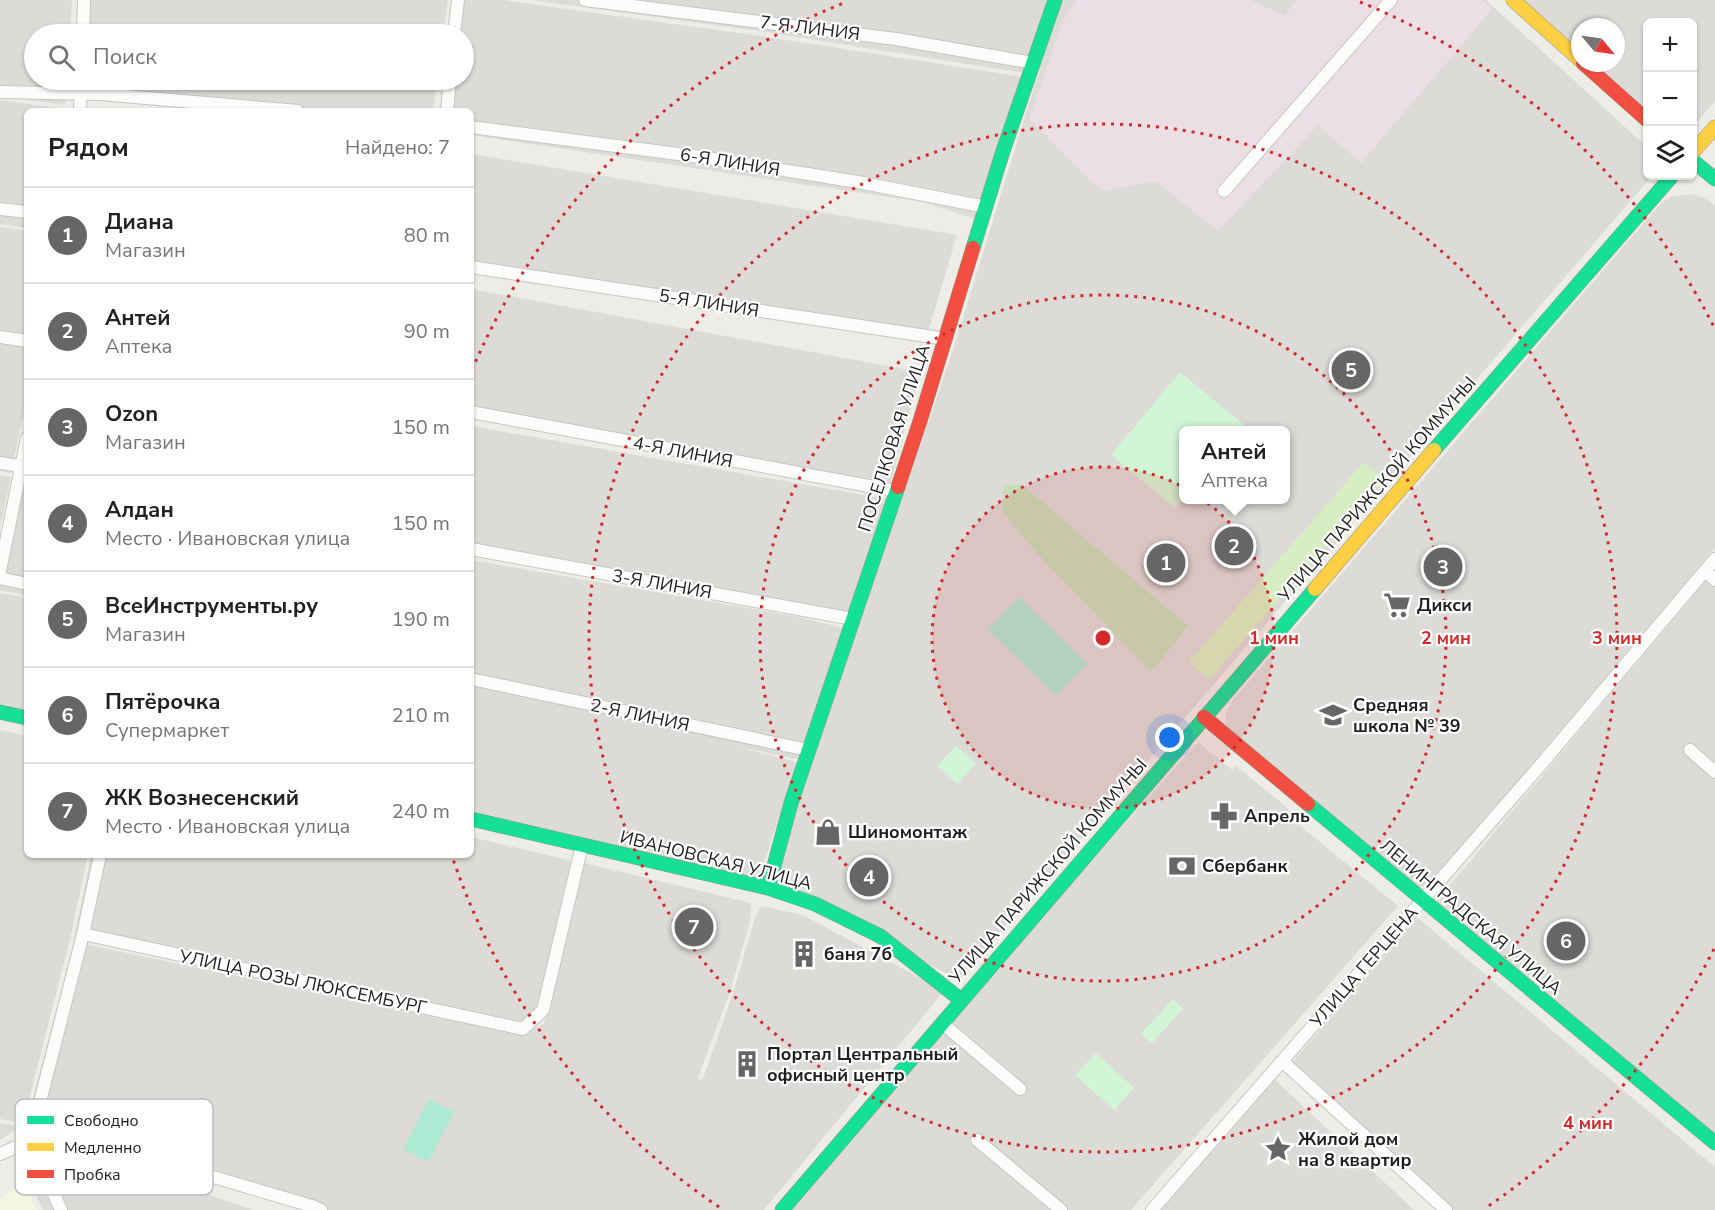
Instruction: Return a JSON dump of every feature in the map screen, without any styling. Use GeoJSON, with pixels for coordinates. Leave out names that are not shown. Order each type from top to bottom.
{"type":"FeatureCollection","features":[{"type":"Feature","properties":{"kind":"main road","name":"ПОСЕЛКОВАЯ УЛИЦА"},"geometry":{"type":"LineString","coordinates":[[768,888],[808,750],[946,339],[1002,154],[1054,0]]}},
{"type":"Feature","properties":{"kind":"main road"},"geometry":{"type":"LineString","coordinates":[[1513,0],[1571,52]]}},
{"type":"Feature","properties":{"kind":"main road"},"geometry":{"type":"LineString","coordinates":[[1593,72],[1643,117]]}},
{"type":"Feature","properties":{"kind":"main road"},"geometry":{"type":"LineString","coordinates":[[1697,147],[1715,127]]}},
{"type":"Feature","properties":{"kind":"main road"},"geometry":{"type":"LineString","coordinates":[[1697,164],[1715,178]]}},
{"type":"Feature","properties":{"kind":"main road","name":"УЛИЦА ПАРИЖСКОЙ КОММУНЫ"},"geometry":{"type":"LineString","coordinates":[[782,1210],[1668,180]]}},
{"type":"Feature","properties":{"kind":"main road"},"geometry":{"type":"LineString","coordinates":[[0,712],[24,717]]}},
{"type":"Feature","properties":{"kind":"main road","name":"ЛЕНИНГРАДСКАЯ УЛИЦА"},"geometry":{"type":"LineString","coordinates":[[1204,717],[1715,1143]]}},
{"type":"Feature","properties":{"kind":"main road","name":"ИВАНОВСКАЯ УЛИЦА"},"geometry":{"type":"LineString","coordinates":[[474,820],[768,888],[815,904],[880,936],[961,1000]]}},
{"type":"Feature","properties":{"kind":"street"},"geometry":{"type":"LineString","coordinates":[[83,24],[84,0]]}},
{"type":"Feature","properties":{"kind":"street"},"geometry":{"type":"LineString","coordinates":[[455,24],[458,0]]}},
{"type":"Feature","properties":{"kind":"street","name":"7-Я ЛИНИЯ"},"geometry":{"type":"LineString","coordinates":[[585,0],[885,38],[1033,63]]}},
{"type":"Feature","properties":{"kind":"street"},"geometry":{"type":"LineString","coordinates":[[1224,191],[1391,0]]}},
{"type":"Feature","properties":{"kind":"street"},"geometry":{"type":"LineString","coordinates":[[447,108],[449,90]]}},
{"type":"Feature","properties":{"kind":"street"},"geometry":{"type":"LineString","coordinates":[[0,92],[81,93],[262,108]]}},
{"type":"Feature","properties":{"kind":"street"},"geometry":{"type":"LineString","coordinates":[[80,108],[81,93]]}},
{"type":"Feature","properties":{"kind":"street","name":"6-Я ЛИНИЯ"},"geometry":{"type":"LineString","coordinates":[[474,127],[701,157],[858,182],[986,207]]}},
{"type":"Feature","properties":{"kind":"street"},"geometry":{"type":"LineString","coordinates":[[0,209],[24,212]]}},
{"type":"Feature","properties":{"kind":"street","name":"5-Я ЛИНИЯ"},"geometry":{"type":"LineString","coordinates":[[474,267],[946,339]]}},
{"type":"Feature","properties":{"kind":"street"},"geometry":{"type":"LineString","coordinates":[[0,337],[24,341]]}},
{"type":"Feature","properties":{"kind":"street","name":"4-Я ЛИНИЯ"},"geometry":{"type":"LineString","coordinates":[[474,413],[896,491]]}},
{"type":"Feature","properties":{"kind":"street"},"geometry":{"type":"LineString","coordinates":[[0,463],[24,467],[0,572]]}},
{"type":"Feature","properties":{"kind":"street","name":"3-Я ЛИНИЯ"},"geometry":{"type":"LineString","coordinates":[[474,550],[853,619]]}},
{"type":"Feature","properties":{"kind":"street","name":"УЛИЦА ГЕРЦЕНА"},"geometry":{"type":"LineString","coordinates":[[1152,1210],[1545,760],[1715,559]]}},
{"type":"Feature","properties":{"kind":"street"},"geometry":{"type":"LineString","coordinates":[[1705,571],[1715,580]]}},
{"type":"Feature","properties":{"kind":"street"},"geometry":{"type":"LineString","coordinates":[[0,578],[24,583]]}},
{"type":"Feature","properties":{"kind":"street","name":"2-Я ЛИНИЯ"},"geometry":{"type":"LineString","coordinates":[[474,680],[808,750]]}},
{"type":"Feature","properties":{"kind":"street"},"geometry":{"type":"LineString","coordinates":[[1690,750],[1715,772]]}},
{"type":"Feature","properties":{"kind":"street","name":"УЛИЦА РОЗЫ ЛЮКСЕМБУРГ"},"geometry":{"type":"LineString","coordinates":[[83,934],[523,1029],[543,1010],[582,845]]}},
{"type":"Feature","properties":{"kind":"street"},"geometry":{"type":"LineString","coordinates":[[40,1099],[83,934],[99,858]]}},
{"type":"Feature","properties":{"kind":"street"},"geometry":{"type":"LineString","coordinates":[[942,1023],[1020,1089]]}},
{"type":"Feature","properties":{"kind":"street"},"geometry":{"type":"LineString","coordinates":[[1282,1061],[1444,1210]]}},
{"type":"Feature","properties":{"kind":"street"},"geometry":{"type":"LineString","coordinates":[[976,1140],[1061,1210]]}},
{"type":"Feature","properties":{"kind":"street"},"geometry":{"type":"LineString","coordinates":[[0,1154],[15,1148]]}},
{"type":"Feature","properties":{"kind":"street"},"geometry":{"type":"LineString","coordinates":[[213,1177],[321,1210]]}},
{"type":"Feature","properties":{"kind":"street"},"geometry":{"type":"LineString","coordinates":[[54,1195],[61,1210]]}},
{"type":"Feature","properties":{"kind":"shaded area"},"geometry":{"type":"Polygon","coordinates":[[[0,0],[72,0],[71,24],[24,24],[24,90],[66,90],[65,105],[0,96],[0,0]]]}},
{"type":"Feature","properties":{"kind":"shaded area"},"geometry":{"type":"Polygon","coordinates":[[[86,0],[448,0],[444,24],[84,24],[86,0]]]}},
{"type":"Feature","properties":{"kind":"shaded area"},"geometry":{"type":"Polygon","coordinates":[[[458,0],[503,0],[767,37],[1023,77],[976,219],[923,202],[474,135],[474,108],[446,108],[448,90],[474,90],[474,24],[455,24],[458,0]]]}},
{"type":"Feature","properties":{"kind":"shaded area"},"geometry":{"type":"Polygon","coordinates":[[[531,0],[1050,0],[1025,73],[766,32],[531,0]]]}},
{"type":"Feature","properties":{"kind":"shaded area"},"geometry":{"type":"Polygon","coordinates":[[[1061,0],[1486,0],[1643,143],[1643,180],[1649,180],[959,980],[813,904],[769,889],[954,347],[1061,0]]]}},
{"type":"Feature","properties":{"kind":"shaded area"},"geometry":{"type":"Polygon","coordinates":[[[1077,0],[1251,0],[1285,16],[1296,0],[1482,0],[1492,9],[1361,163],[1318,125],[1218,231],[1156,181],[1102,191],[1029,119],[1060,26],[1077,0]]]}},
{"type":"Feature","properties":{"kind":"shaded area"},"geometry":{"type":"Polygon","coordinates":[[[1520,0],[1715,0],[1715,101],[1697,122],[1697,18],[1643,18],[1643,111],[1600,72],[1625,72],[1625,18],[1571,18],[1571,46],[1520,0]]]}},
{"type":"Feature","properties":{"kind":"shaded area"},"geometry":{"type":"Polygon","coordinates":[[[79,90],[436,90],[433,108],[256,108],[79,96],[79,90]]]}},
{"type":"Feature","properties":{"kind":"shaded area"},"geometry":{"type":"Polygon","coordinates":[[[0,100],[57,108],[24,108],[24,228],[0,224],[0,100]]]}},
{"type":"Feature","properties":{"kind":"shaded area"},"geometry":{"type":"Polygon","coordinates":[[[474,154],[957,235],[927,336],[474,260],[474,154]]]}},
{"type":"Feature","properties":{"kind":"shaded area"},"geometry":{"type":"Polygon","coordinates":[[[1693,194],[1715,205],[1715,548],[1437,877],[1415,891],[1226,726],[1226,712],[1232,701],[1661,203],[1673,196],[1693,194]]]}},
{"type":"Feature","properties":{"kind":"shaded area"},"geometry":{"type":"Polygon","coordinates":[[[0,227],[24,231],[24,343],[0,340],[0,227]]]}},
{"type":"Feature","properties":{"kind":"shaded area"},"geometry":{"type":"Polygon","coordinates":[[[474,290],[920,372],[890,486],[474,417],[474,290]]]}},
{"type":"Feature","properties":{"kind":"shaded area"},"geometry":{"type":"Polygon","coordinates":[[[0,343],[24,347],[24,411],[11,473],[0,471],[0,343]]]}},
{"type":"Feature","properties":{"kind":"shaded area"},"geometry":{"type":"Polygon","coordinates":[[[474,427],[887,499],[848,617],[474,548],[474,427]]]}},
{"type":"Feature","properties":{"kind":"shaded area"},"geometry":{"type":"Polygon","coordinates":[[[0,475],[11,477],[0,527],[0,475]]]}},
{"type":"Feature","properties":{"kind":"shaded area"},"geometry":{"type":"Polygon","coordinates":[[[15,478],[24,480],[24,594],[0,590],[0,543],[15,478]]]}},
{"type":"Feature","properties":{"kind":"shaded area"},"geometry":{"type":"Polygon","coordinates":[[[474,561],[799,617],[843,628],[797,759],[735,746],[797,762],[755,890],[474,825],[474,561]]]}},
{"type":"Feature","properties":{"kind":"shaded area"},"geometry":{"type":"Polygon","coordinates":[[[1715,570],[1715,1151],[1435,903],[1715,570]]]}},
{"type":"Feature","properties":{"kind":"shaded area"},"geometry":{"type":"Polygon","coordinates":[[[0,593],[24,597],[24,720],[0,715],[0,593]]]}},
{"type":"Feature","properties":{"kind":"shaded area"},"geometry":{"type":"Polygon","coordinates":[[[0,730],[24,735],[24,858],[87,858],[70,939],[29,1099],[15,1099],[15,1122],[0,1119],[0,730]]]}},
{"type":"Feature","properties":{"kind":"shaded area"},"geometry":{"type":"Polygon","coordinates":[[[1198,742],[1398,906],[1131,1210],[792,1210],[972,994],[1198,742]]]}},
{"type":"Feature","properties":{"kind":"shaded area"},"geometry":{"type":"Polygon","coordinates":[[[1236,766],[1289,809],[1284,815],[1258,795],[1241,815],[1214,792],[1236,766]]]}},
{"type":"Feature","properties":{"kind":"shaded area"},"geometry":{"type":"Polygon","coordinates":[[[474,838],[577,862],[541,1022],[518,1031],[74,938],[90,858],[474,858],[474,838]]]}},
{"type":"Feature","properties":{"kind":"shaded area"},"geometry":{"type":"Polygon","coordinates":[[[580,862],[751,903],[750,921],[730,992],[698,1077],[700,1081],[703,1079],[733,993],[754,921],[761,906],[803,915],[944,991],[764,1210],[308,1210],[213,1183],[213,1099],[33,1099],[74,942],[518,1034],[544,1024],[580,862]]]}},
{"type":"Feature","properties":{"kind":"shaded area"},"geometry":{"type":"Polygon","coordinates":[[[907,865],[982,915],[945,966],[866,919],[907,865]]]}},
{"type":"Feature","properties":{"kind":"shaded area"},"geometry":{"type":"Polygon","coordinates":[[[1418,918],[1715,1167],[1715,1210],[1436,1210],[1282,1061],[1289,1066],[1418,918]]]}},
{"type":"Feature","properties":{"kind":"shaded area"},"geometry":{"type":"Polygon","coordinates":[[[1186,1012],[1194,1019],[1158,1058],[1157,1067],[1191,1097],[1183,1107],[1148,1077],[1144,1066],[1150,1051],[1186,1012]]]}},
{"type":"Feature","properties":{"kind":"shaded area"},"geometry":{"type":"Polygon","coordinates":[[[1273,1078],[1414,1210],[1161,1210],[1273,1078]]]}},
{"type":"Feature","properties":{"kind":"shaded area"},"geometry":{"type":"Polygon","coordinates":[[[0,1123],[15,1125],[15,1130],[0,1140],[0,1123]]]}},
{"type":"Feature","properties":{"kind":"shaded area"},"geometry":{"type":"Polygon","coordinates":[[[15,1189],[15,1195],[30,1195],[37,1210],[0,1210],[0,1198],[15,1189]]]}},
{"type":"Feature","properties":{"kind":"shaded area"},"geometry":{"type":"Polygon","coordinates":[[[35,1195],[209,1195],[253,1210],[43,1210],[35,1195]]]}},
{"type":"Feature","properties":{"kind":"green space"},"geometry":{"type":"Polygon","coordinates":[[[1180,372],[1244,425],[1179,426],[1179,503],[1175,508],[1111,455],[1180,372]]]}},
{"type":"Feature","properties":{"kind":"green space"},"geometry":{"type":"Polygon","coordinates":[[[1364,462],[1384,479],[1209,680],[1189,662],[1364,462]]]}},
{"type":"Feature","properties":{"kind":"green space"},"geometry":{"type":"Polygon","coordinates":[[[1021,484],[1188,626],[1151,672],[1033,549],[1003,512],[1003,486],[1021,484]]]}},
{"type":"Feature","properties":{"kind":"green space"},"geometry":{"type":"Polygon","coordinates":[[[1019,597],[1087,664],[1056,696],[988,629],[1019,597]]]}},
{"type":"Feature","properties":{"kind":"green space"},"geometry":{"type":"Polygon","coordinates":[[[956,746],[976,763],[958,784],[937,766],[956,746]]]}},
{"type":"Feature","properties":{"kind":"green space"},"geometry":{"type":"Polygon","coordinates":[[[1173,999],[1183,1009],[1152,1043],[1141,1034],[1173,999]]]}},
{"type":"Feature","properties":{"kind":"green space"},"geometry":{"type":"Polygon","coordinates":[[[1096,1053],[1134,1088],[1114,1110],[1075,1075],[1096,1053]]]}},
{"type":"Feature","properties":{"kind":"green space"},"geometry":{"type":"Polygon","coordinates":[[[429,1099],[454,1112],[428,1162],[403,1149],[429,1099]]]}},
{"type":"Feature","properties":{"kind":"traffic: fast"},"geometry":{"type":"LineString","coordinates":[[973,248],[1002,154],[1055,0]]}},
{"type":"Feature","properties":{"kind":"traffic: fast"},"geometry":{"type":"LineString","coordinates":[[1697,164],[1715,179]]}},
{"type":"Feature","properties":{"kind":"traffic: fast"},"geometry":{"type":"LineString","coordinates":[[1434,450],[1669,180]]}},
{"type":"Feature","properties":{"kind":"traffic: fast"},"geometry":{"type":"LineString","coordinates":[[768,888],[791,803],[898,487]]}},
{"type":"Feature","properties":{"kind":"traffic: fast"},"geometry":{"type":"LineString","coordinates":[[782,1210],[1315,589]]}},
{"type":"Feature","properties":{"kind":"traffic: fast"},"geometry":{"type":"LineString","coordinates":[[0,712],[24,717]]}},
{"type":"Feature","properties":{"kind":"traffic: fast"},"geometry":{"type":"LineString","coordinates":[[1308,804],[1715,1143]]}},
{"type":"Feature","properties":{"kind":"traffic: fast"},"geometry":{"type":"LineString","coordinates":[[474,820],[768,888],[815,904],[880,936],[961,1000]]}},
{"type":"Feature","properties":{"kind":"traffic: slow"},"geometry":{"type":"LineString","coordinates":[[1513,0],[1571,52]]}},
{"type":"Feature","properties":{"kind":"traffic: slow"},"geometry":{"type":"LineString","coordinates":[[1697,147],[1715,127]]}},
{"type":"Feature","properties":{"kind":"traffic: slow"},"geometry":{"type":"LineString","coordinates":[[1315,589],[1434,450]]}},
{"type":"Feature","properties":{"kind":"traffic: jam"},"geometry":{"type":"LineString","coordinates":[[1593,72],[1643,117]]}},
{"type":"Feature","properties":{"kind":"traffic: jam"},"geometry":{"type":"LineString","coordinates":[[898,487],[973,248]]}},
{"type":"Feature","properties":{"kind":"traffic: jam"},"geometry":{"type":"LineString","coordinates":[[1204,717],[1308,804]]}},
{"type":"Feature","properties":{"kind":"place","name":"ВсеИнструменты.ру"},"geometry":{"type":"Point","coordinates":[1351,370]}},
{"type":"Feature","properties":{"kind":"place","name":"Антей"},"geometry":{"type":"Point","coordinates":[1234,546]}},
{"type":"Feature","properties":{"kind":"place","name":"Диана"},"geometry":{"type":"Point","coordinates":[1166,563]}},
{"type":"Feature","properties":{"kind":"place","name":"Ozon"},"geometry":{"type":"Point","coordinates":[1443,567]}},
{"type":"Feature","properties":{"kind":"place","name":"Дикси"},"geometry":{"type":"Point","coordinates":[1397,605]}},
{"type":"Feature","properties":{"kind":"place","name":"Средняя школа № 39"},"geometry":{"type":"Point","coordinates":[1333,715]}},
{"type":"Feature","properties":{"kind":"place","name":"Апрель"},"geometry":{"type":"Point","coordinates":[1224,816]}},
{"type":"Feature","properties":{"kind":"place","name":"Шиномонтаж"},"geometry":{"type":"Point","coordinates":[828,832]}},
{"type":"Feature","properties":{"kind":"place","name":"Сбербанк"},"geometry":{"type":"Point","coordinates":[1182,866]}},
{"type":"Feature","properties":{"kind":"place","name":"Алдан"},"geometry":{"type":"Point","coordinates":[869,877]}},
{"type":"Feature","properties":{"kind":"place","name":"ЖК Вознесенский"},"geometry":{"type":"Point","coordinates":[694,927]}},
{"type":"Feature","properties":{"kind":"place","name":"Пятёрочка"},"geometry":{"type":"Point","coordinates":[1566,941]}},
{"type":"Feature","properties":{"kind":"place","name":"баня 7б"},"geometry":{"type":"Point","coordinates":[804,954]}},
{"type":"Feature","properties":{"kind":"place","name":"Портал Центральный офисный центр"},"geometry":{"type":"Point","coordinates":[747,1064]}},
{"type":"Feature","properties":{"kind":"place","name":"Жилой дом на 8 квартир"},"geometry":{"type":"Point","coordinates":[1278,1149]}}]}
